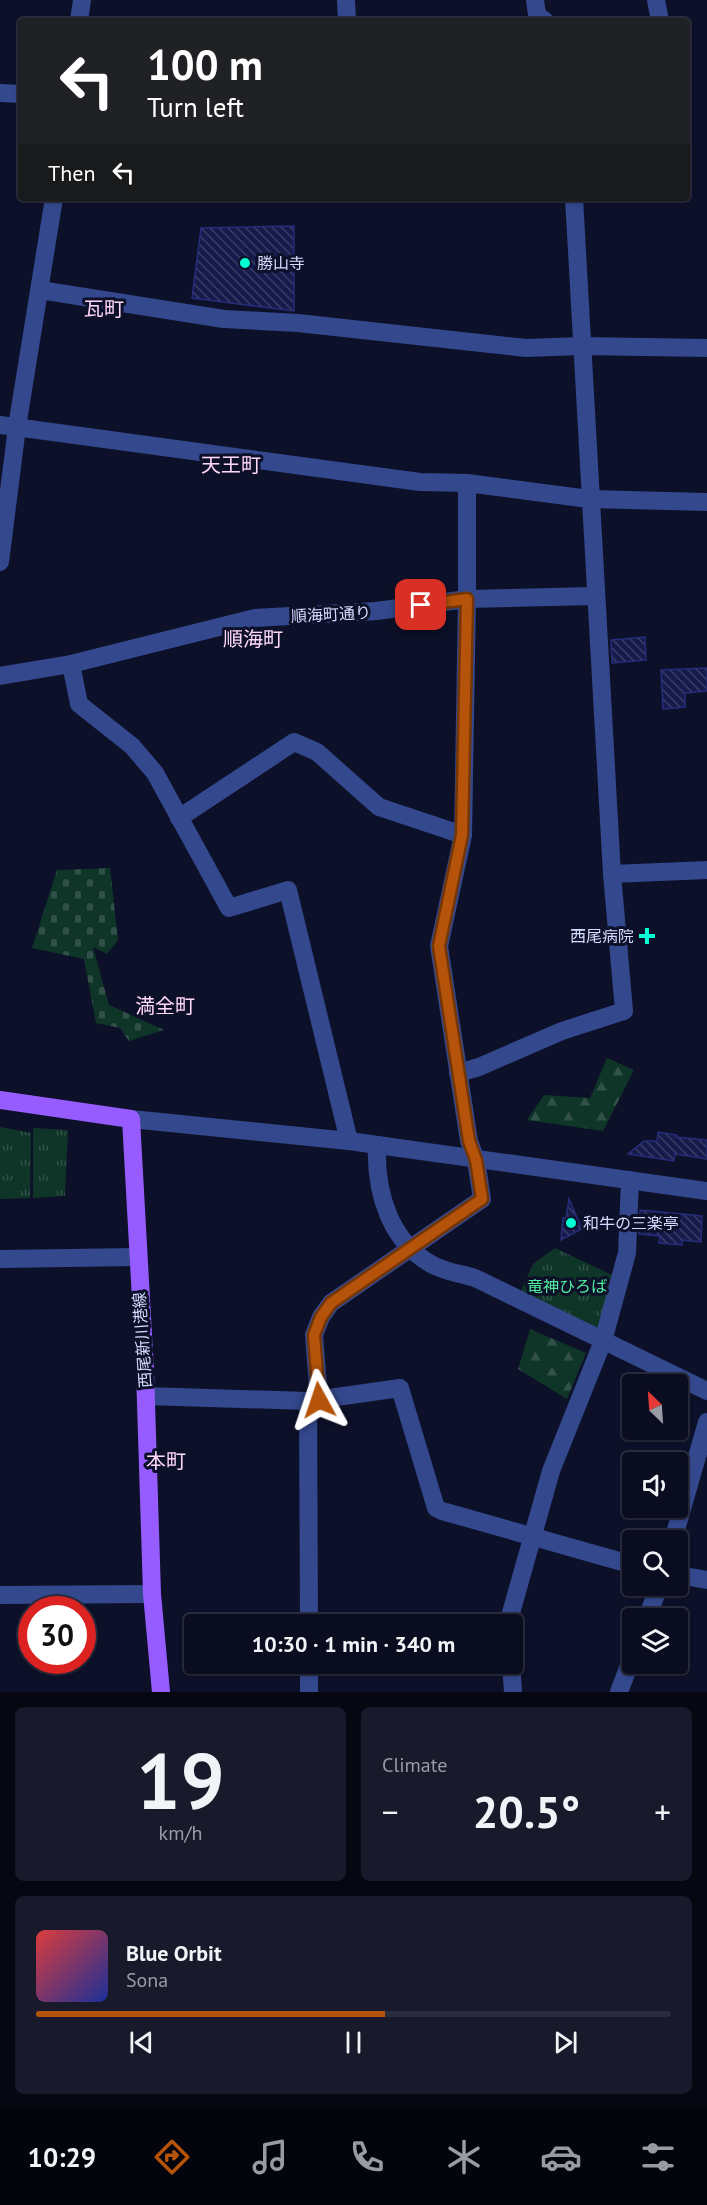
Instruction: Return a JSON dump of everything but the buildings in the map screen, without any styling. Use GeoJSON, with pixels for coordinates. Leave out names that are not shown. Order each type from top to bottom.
{"type":"FeatureCollection","features":[{"type":"Feature","properties":{"kind":"main road"},"geometry":{"type":"LineString","coordinates":[[0,1100],[131,1119]]}},
{"type":"Feature","properties":{"kind":"main road","name":"西尾新川港線"},"geometry":{"type":"LineString","coordinates":[[131,1119],[146,1396],[152,1594],[161,1692]]}},
{"type":"Feature","properties":{"kind":"street"},"geometry":{"type":"LineString","coordinates":[[79,18],[82,0]]}},
{"type":"Feature","properties":{"kind":"street"},"geometry":{"type":"LineString","coordinates":[[346,0],[347,18]]}},
{"type":"Feature","properties":{"kind":"street"},"geometry":{"type":"LineString","coordinates":[[535,0],[537,15],[542,18]]}},
{"type":"Feature","properties":{"kind":"street"},"geometry":{"type":"LineString","coordinates":[[656,0],[659,18]]}},
{"type":"Feature","properties":{"kind":"street"},"geometry":{"type":"LineString","coordinates":[[0,93],[18,94]]}},
{"type":"Feature","properties":{"kind":"street"},"geometry":{"type":"LineString","coordinates":[[0,562],[9,426],[40,290],[54,201]]}},
{"type":"Feature","properties":{"kind":"street"},"geometry":{"type":"LineString","coordinates":[[458,1073],[479,1068],[562,1031],[624,1011],[612,874],[589,499],[574,201]]}},
{"type":"Feature","properties":{"kind":"street"},"geometry":{"type":"LineString","coordinates":[[40,290],[224,319],[298,323],[526,348],[581,346],[707,348]]}},
{"type":"Feature","properties":{"kind":"street"},"geometry":{"type":"LineString","coordinates":[[9,426],[420,482],[467,483],[589,499],[707,502]]}},
{"type":"Feature","properties":{"kind":"street"},"geometry":{"type":"LineString","coordinates":[[309,1614],[314,1335],[321,1317],[331,1303],[482,1199],[476,1160],[469,1141],[439,946],[462,835],[467,483]]}},
{"type":"Feature","properties":{"kind":"street","name":"順海町通り"},"geometry":{"type":"LineString","coordinates":[[0,676],[71,664],[255,618],[376,611],[467,599],[595,596]]}},
{"type":"Feature","properties":{"kind":"street"},"geometry":{"type":"LineString","coordinates":[[71,664],[79,704],[132,746],[155,773],[229,908],[288,890],[349,1141]]}},
{"type":"Feature","properties":{"kind":"street"},"geometry":{"type":"LineString","coordinates":[[179,819],[294,742],[317,752],[379,807],[462,835]]}},
{"type":"Feature","properties":{"kind":"street"},"geometry":{"type":"LineString","coordinates":[[612,874],[707,870]]}},
{"type":"Feature","properties":{"kind":"street"},"geometry":{"type":"LineString","coordinates":[[131,1119],[349,1141],[707,1191]]}},
{"type":"Feature","properties":{"kind":"street"},"geometry":{"type":"LineString","coordinates":[[377,1145],[376,1166],[381,1195],[387,1214],[409,1250],[436,1267],[475,1278],[707,1391]]}},
{"type":"Feature","properties":{"kind":"street"},"geometry":{"type":"LineString","coordinates":[[512,1614],[551,1471],[603,1341],[627,1253],[630,1180]]}},
{"type":"Feature","properties":{"kind":"street"},"geometry":{"type":"LineString","coordinates":[[0,1259],[137,1257]]}},
{"type":"Feature","properties":{"kind":"street"},"geometry":{"type":"LineString","coordinates":[[146,1396],[314,1401],[400,1388],[436,1508],[531,1538],[622,1562]]}},
{"type":"Feature","properties":{"kind":"street"},"geometry":{"type":"LineString","coordinates":[[676,1530],[707,1422]]}},
{"type":"Feature","properties":{"kind":"street"},"geometry":{"type":"LineString","coordinates":[[688,1577],[707,1580]]}},
{"type":"Feature","properties":{"kind":"street"},"geometry":{"type":"LineString","coordinates":[[0,1595],[152,1594]]}},
{"type":"Feature","properties":{"kind":"street"},"geometry":{"type":"LineString","coordinates":[[309,1674],[309,1692]]}},
{"type":"Feature","properties":{"kind":"street"},"geometry":{"type":"LineString","coordinates":[[512,1674],[513,1692]]}},
{"type":"Feature","properties":{"kind":"street"},"geometry":{"type":"LineString","coordinates":[[619,1692],[626,1674]]}},
{"type":"Feature","properties":{"kind":"green space"},"geometry":{"type":"Polygon","coordinates":[[[110,868],[118,940],[107,954],[93,947],[109,1005],[164,1030],[129,1041],[120,1028],[96,1023],[84,959],[32,948],[57,870],[110,868]]]}},
{"type":"Feature","properties":{"kind":"green space"},"geometry":{"type":"Polygon","coordinates":[[[607,1058],[634,1070],[603,1131],[527,1120],[544,1095],[590,1098],[607,1058]]]}},
{"type":"Feature","properties":{"kind":"green space"},"geometry":{"type":"Polygon","coordinates":[[[0,1127],[31,1133],[30,1198],[0,1199],[0,1127]]]}},
{"type":"Feature","properties":{"kind":"green space"},"geometry":{"type":"Polygon","coordinates":[[[33,1128],[68,1130],[65,1196],[33,1198],[33,1128]]]}},
{"type":"Feature","properties":{"kind":"green space","name":"竜神ひろば"},"geometry":{"type":"Polygon","coordinates":[[[555,1248],[612,1275],[598,1332],[519,1295],[533,1264],[555,1248]]]}},
{"type":"Feature","properties":{"kind":"green space"},"geometry":{"type":"Polygon","coordinates":[[[530,1329],[586,1353],[567,1399],[518,1369],[530,1329]]]}},
{"type":"Feature","properties":{"kind":"place","name":"勝山寺"},"geometry":{"type":"Point","coordinates":[245,263]}},
{"type":"Feature","properties":{"kind":"place","name":"西尾病院"},"geometry":{"type":"Point","coordinates":[647,936]}},
{"type":"Feature","properties":{"kind":"place","name":"和牛の三楽亭"},"geometry":{"type":"Point","coordinates":[571,1223]}},
{"type":"Feature","properties":{"kind":"district","name":"瓦町"},"geometry":{"type":"Point","coordinates":[104,309]}},
{"type":"Feature","properties":{"kind":"district","name":"天王町"},"geometry":{"type":"Point","coordinates":[231,465]}},
{"type":"Feature","properties":{"kind":"district","name":"順海町"},"geometry":{"type":"Point","coordinates":[253,639]}},
{"type":"Feature","properties":{"kind":"district","name":"満全町"},"geometry":{"type":"Point","coordinates":[165,1006]}},
{"type":"Feature","properties":{"kind":"district","name":"本町"},"geometry":{"type":"Point","coordinates":[166,1461]}},
{"type":"Feature","properties":{"kind":"route"},"geometry":{"type":"LineString","coordinates":[[319,1400],[314,1335],[321,1317],[331,1303],[482,1199],[476,1160],[469,1141],[439,946],[462,835],[467,599],[421,605]]}}]}
